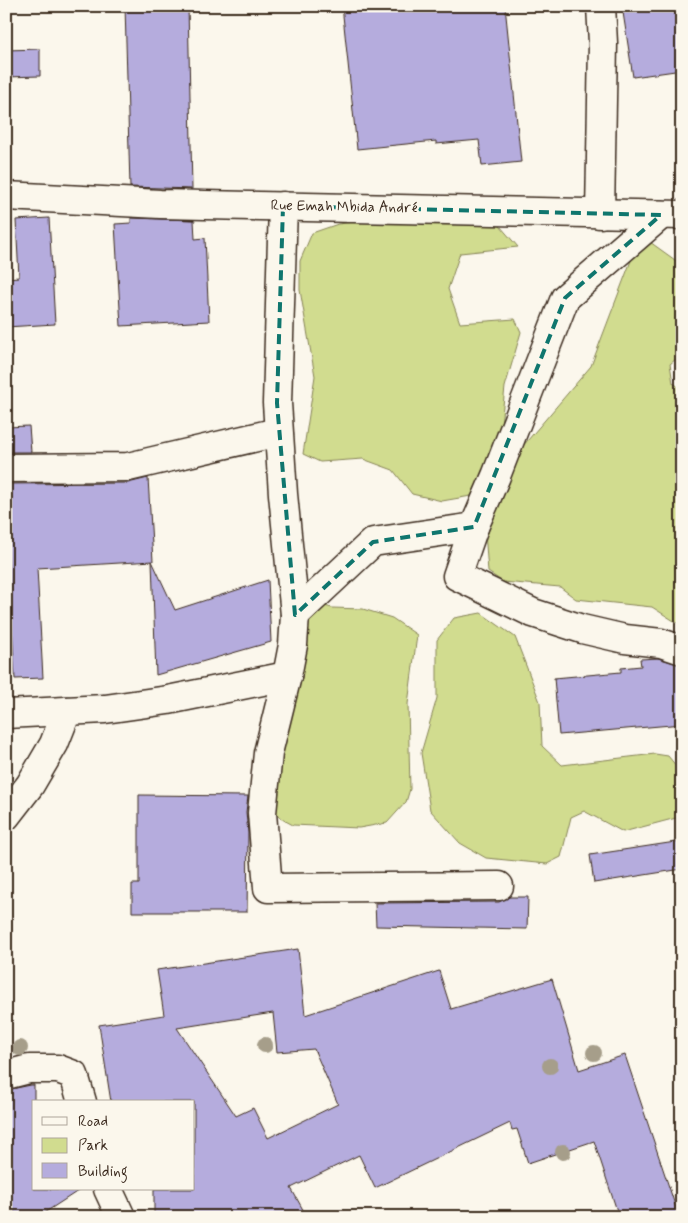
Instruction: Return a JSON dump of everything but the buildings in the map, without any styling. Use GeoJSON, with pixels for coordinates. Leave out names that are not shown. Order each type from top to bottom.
{"type":"FeatureCollection","features":[{"type":"Feature","properties":{"kind":"street"},"geometry":{"type":"LineString","coordinates":[[600,214],[603,43],[601,6]]}},
{"type":"Feature","properties":{"kind":"street","name":"Rue Emah Mbida André"},"geometry":{"type":"LineString","coordinates":[[6,196],[160,204],[672,215]]}},
{"type":"Feature","properties":{"kind":"street"},"geometry":{"type":"LineString","coordinates":[[283,206],[277,403],[294,615],[293,645],[268,753],[262,814],[268,888],[499,886]]}},
{"type":"Feature","properties":{"kind":"street"},"geometry":{"type":"LineString","coordinates":[[672,215],[565,298],[474,528],[457,576],[533,612],[582,629],[624,638],[661,643],[682,650]]}},
{"type":"Feature","properties":{"kind":"street"},"geometry":{"type":"LineString","coordinates":[[6,468],[128,467],[278,432]]}},
{"type":"Feature","properties":{"kind":"street"},"geometry":{"type":"LineString","coordinates":[[294,615],[373,542],[474,528]]}},
{"type":"Feature","properties":{"kind":"street"},"geometry":{"type":"LineString","coordinates":[[6,714],[105,710],[168,700],[287,676]]}},
{"type":"Feature","properties":{"kind":"street"},"geometry":{"type":"LineString","coordinates":[[6,816],[30,785],[54,744],[67,711]]}},
{"type":"Feature","properties":{"kind":"street"},"geometry":{"type":"LineString","coordinates":[[6,1074],[29,1069],[58,1069],[74,1075],[81,1100]]}},
{"type":"Feature","properties":{"kind":"street"},"geometry":{"type":"LineString","coordinates":[[108,1190],[121,1217]]}},
{"type":"Feature","properties":{"kind":"highlighted area"},"geometry":{"type":"Polygon","coordinates":[[[283,206],[661,215],[565,298],[474,527],[373,542],[295,615],[277,403],[283,206]]]}},
{"type":"Feature","properties":{"kind":"green space"},"geometry":{"type":"Polygon","coordinates":[[[474,220],[500,226],[518,247],[460,253],[448,289],[460,323],[515,319],[521,332],[505,387],[499,444],[471,496],[442,501],[412,494],[393,470],[363,459],[320,462],[303,454],[315,376],[300,290],[300,261],[312,233],[338,224],[366,221],[474,220]]]}},
{"type":"Feature","properties":{"kind":"green space"},"geometry":{"type":"Polygon","coordinates":[[[643,237],[682,265],[682,354],[670,364],[673,383],[682,389],[682,626],[652,607],[576,599],[560,587],[503,582],[488,572],[485,532],[499,474],[591,366],[632,258],[643,237]]]}},
{"type":"Feature","properties":{"kind":"green space"},"geometry":{"type":"Polygon","coordinates":[[[306,601],[332,608],[363,609],[392,618],[417,635],[408,704],[410,789],[406,802],[387,823],[359,828],[293,825],[280,818],[273,808],[306,601]]]}},
{"type":"Feature","properties":{"kind":"green space"},"geometry":{"type":"Polygon","coordinates":[[[481,613],[515,637],[540,702],[542,746],[562,765],[655,754],[668,756],[682,773],[680,817],[623,832],[584,811],[571,817],[561,857],[547,864],[486,858],[460,843],[430,810],[421,753],[437,698],[437,640],[454,618],[481,613]]]}}]}
